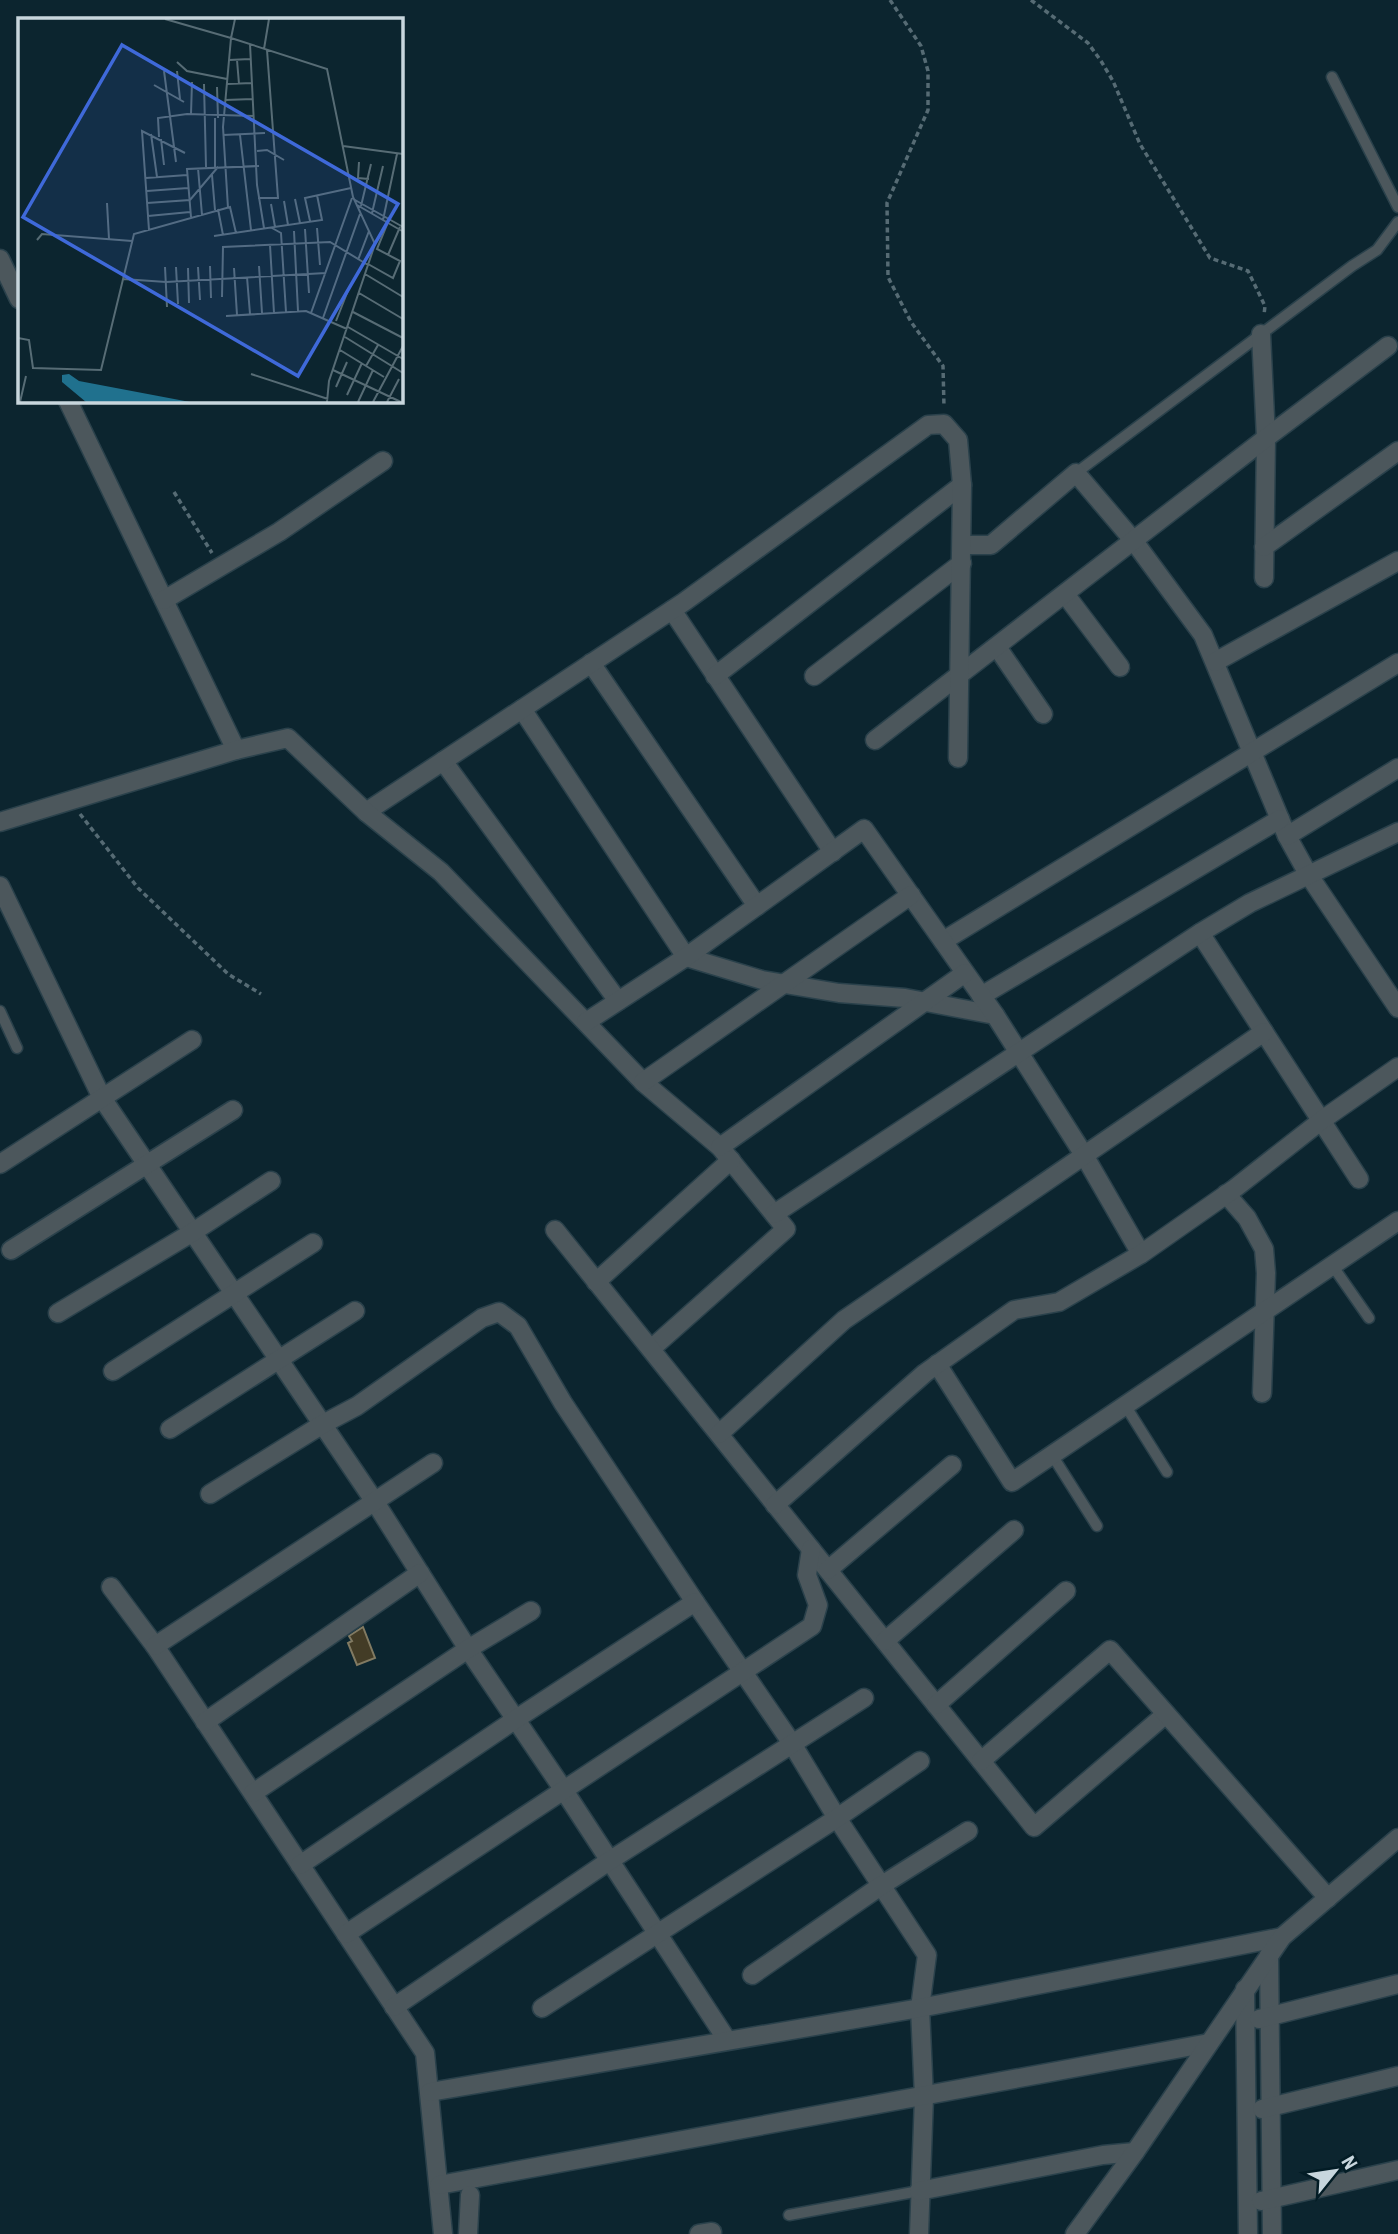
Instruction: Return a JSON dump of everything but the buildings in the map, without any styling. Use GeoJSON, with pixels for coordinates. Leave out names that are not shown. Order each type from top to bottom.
{"type":"FeatureCollection","features":[{"type":"Feature","properties":{"kind":"street"},"geometry":{"type":"LineString","coordinates":[[0,259],[18,297]]}},
{"type":"Feature","properties":{"kind":"street"},"geometry":{"type":"LineString","coordinates":[[1261,334],[1266,438],[1264,578]]}},
{"type":"Feature","properties":{"kind":"street"},"geometry":{"type":"LineString","coordinates":[[875,740],[1388,346]]}},
{"type":"Feature","properties":{"kind":"street"},"geometry":{"type":"LineString","coordinates":[[68,402],[236,750]]}},
{"type":"Feature","properties":{"kind":"street"},"geometry":{"type":"LineString","coordinates":[[366,812],[672,610],[928,425],[944,424],[958,440],[962,485],[962,563],[958,758]]}},
{"type":"Feature","properties":{"kind":"street"},"geometry":{"type":"LineString","coordinates":[[1264,547],[1398,451]]}},
{"type":"Feature","properties":{"kind":"street"},"geometry":{"type":"LineString","coordinates":[[164,600],[279,532],[383,461]]}},
{"type":"Feature","properties":{"kind":"street"},"geometry":{"type":"LineString","coordinates":[[962,545],[991,545],[1076,473],[1133,540],[1203,635],[1287,836],[1308,874],[1398,1008]]}},
{"type":"Feature","properties":{"kind":"street"},"geometry":{"type":"LineString","coordinates":[[715,676],[962,485]]}},
{"type":"Feature","properties":{"kind":"street"},"geometry":{"type":"LineString","coordinates":[[1215,662],[1398,561]]}},
{"type":"Feature","properties":{"kind":"street"},"geometry":{"type":"LineString","coordinates":[[814,676],[962,563]]}},
{"type":"Feature","properties":{"kind":"street"},"geometry":{"type":"LineString","coordinates":[[1065,594],[1119,667]]}},
{"type":"Feature","properties":{"kind":"street"},"geometry":{"type":"LineString","coordinates":[[672,610],[833,852]]}},
{"type":"Feature","properties":{"kind":"street"},"geometry":{"type":"LineString","coordinates":[[997,647],[1043,714]]}},
{"type":"Feature","properties":{"kind":"street"},"geometry":{"type":"LineString","coordinates":[[591,663],[757,906]]}},
{"type":"Feature","properties":{"kind":"street"},"geometry":{"type":"LineString","coordinates":[[943,941],[1398,663]]}},
{"type":"Feature","properties":{"kind":"street"},"geometry":{"type":"LineString","coordinates":[[523,709],[686,957],[762,980],[839,993],[905,998],[995,1015]]}},
{"type":"Feature","properties":{"kind":"street"},"geometry":{"type":"LineString","coordinates":[[0,822],[236,750],[288,738],[366,812],[441,872],[643,1082],[726,1153],[786,1229],[651,1349]]}},
{"type":"Feature","properties":{"kind":"street"},"geometry":{"type":"LineString","coordinates":[[443,761],[618,1001]]}},
{"type":"Feature","properties":{"kind":"street"},"geometry":{"type":"LineString","coordinates":[[1287,836],[1398,768]]}},
{"type":"Feature","properties":{"kind":"street"},"geometry":{"type":"LineString","coordinates":[[981,996],[1280,819]]}},
{"type":"Feature","properties":{"kind":"street"},"geometry":{"type":"LineString","coordinates":[[586,1022],[686,957],[864,829],[995,1015],[1084,1155],[1141,1254]]}},
{"type":"Feature","properties":{"kind":"street"},"geometry":{"type":"LineString","coordinates":[[774,1214],[1200,933],[1250,903],[1398,832]]}},
{"type":"Feature","properties":{"kind":"street"},"geometry":{"type":"LineString","coordinates":[[0,886],[103,1098],[375,1502],[468,1649],[727,2040]]}},
{"type":"Feature","properties":{"kind":"street"},"geometry":{"type":"LineString","coordinates":[[643,1082],[911,895]]}},
{"type":"Feature","properties":{"kind":"street"},"geometry":{"type":"LineString","coordinates":[[1200,933],[1359,1179]]}},
{"type":"Feature","properties":{"kind":"street"},"geometry":{"type":"LineString","coordinates":[[596,1282],[726,1153],[965,973]]}},
{"type":"Feature","properties":{"kind":"street"},"geometry":{"type":"LineString","coordinates":[[719,1434],[844,1320],[1264,1032]]}},
{"type":"Feature","properties":{"kind":"street"},"geometry":{"type":"LineString","coordinates":[[0,1164],[192,1040]]}},
{"type":"Feature","properties":{"kind":"street"},"geometry":{"type":"LineString","coordinates":[[775,1505],[937,1364],[1014,1310],[1059,1302],[1141,1254],[1398,1067]]}},
{"type":"Feature","properties":{"kind":"street"},"geometry":{"type":"LineString","coordinates":[[11,1250],[233,1110]]}},
{"type":"Feature","properties":{"kind":"street"},"geometry":{"type":"LineString","coordinates":[[58,1314],[271,1181]]}},
{"type":"Feature","properties":{"kind":"street"},"geometry":{"type":"LineString","coordinates":[[1226,1194],[1247,1219],[1264,1249],[1266,1273],[1262,1393]]}},
{"type":"Feature","properties":{"kind":"street"},"geometry":{"type":"LineString","coordinates":[[937,1364],[1012,1482],[1398,1221]]}},
{"type":"Feature","properties":{"kind":"street"},"geometry":{"type":"LineString","coordinates":[[555,1230],[1034,1827],[1166,1714]]}},
{"type":"Feature","properties":{"kind":"street"},"geometry":{"type":"LineString","coordinates":[[114,1371],[313,1243]]}},
{"type":"Feature","properties":{"kind":"street"},"geometry":{"type":"LineString","coordinates":[[170,1429],[355,1311]]}},
{"type":"Feature","properties":{"kind":"street"},"geometry":{"type":"LineString","coordinates":[[210,1494],[357,1406],[482,1318],[499,1312],[518,1326],[563,1403],[791,1742],[837,1818],[927,1955],[920,2008],[925,2097],[919,2234]]}},
{"type":"Feature","properties":{"kind":"street"},"geometry":{"type":"LineString","coordinates":[[155,1646],[433,1463]]}},
{"type":"Feature","properties":{"kind":"street"},"geometry":{"type":"LineString","coordinates":[[828,1570],[952,1465]]}},
{"type":"Feature","properties":{"kind":"street"},"geometry":{"type":"LineString","coordinates":[[885,1641],[1014,1530]]}},
{"type":"Feature","properties":{"kind":"street"},"geometry":{"type":"LineString","coordinates":[[346,1934],[812,1626],[818,1605],[807,1575],[811,1549]]}},
{"type":"Feature","properties":{"kind":"street"},"geometry":{"type":"LineString","coordinates":[[205,1722],[419,1573]]}},
{"type":"Feature","properties":{"kind":"street"},"geometry":{"type":"LineString","coordinates":[[111,1587],[155,1646],[425,2053],[443,2234]]}},
{"type":"Feature","properties":{"kind":"street"},"geometry":{"type":"LineString","coordinates":[[936,1705],[1066,1591]]}},
{"type":"Feature","properties":{"kind":"street"},"geometry":{"type":"LineString","coordinates":[[300,1865],[695,1602]]}},
{"type":"Feature","properties":{"kind":"street"},"geometry":{"type":"LineString","coordinates":[[253,1793],[468,1649],[531,1611]]}},
{"type":"Feature","properties":{"kind":"street"},"geometry":{"type":"LineString","coordinates":[[981,1761],[1110,1650],[1328,1898]]}},
{"type":"Feature","properties":{"kind":"street"},"geometry":{"type":"LineString","coordinates":[[394,2007],[609,1861],[791,1742],[864,1698]]}},
{"type":"Feature","properties":{"kind":"street"},"geometry":{"type":"LineString","coordinates":[[542,2008],[837,1818],[920,1761]]}},
{"type":"Feature","properties":{"kind":"street"},"geometry":{"type":"LineString","coordinates":[[752,1975],[883,1885],[968,1831]]}},
{"type":"Feature","properties":{"kind":"street"},"geometry":{"type":"LineString","coordinates":[[1075,2234],[1135,2152],[1282,1937],[1398,1838]]}},
{"type":"Feature","properties":{"kind":"street"},"geometry":{"type":"LineString","coordinates":[[430,2092],[920,2008],[1282,1937]]}},
{"type":"Feature","properties":{"kind":"street"},"geometry":{"type":"LineString","coordinates":[[1269,1955],[1272,2234]]}},
{"type":"Feature","properties":{"kind":"street"},"geometry":{"type":"LineString","coordinates":[[1246,2023],[1398,1984]]}},
{"type":"Feature","properties":{"kind":"street"},"geometry":{"type":"LineString","coordinates":[[1245,1989],[1248,2234]]}},
{"type":"Feature","properties":{"kind":"street"},"geometry":{"type":"LineString","coordinates":[[439,2185],[1209,2043]]}},
{"type":"Feature","properties":{"kind":"street"},"geometry":{"type":"LineString","coordinates":[[1247,2112],[1398,2077]]}},
{"type":"Feature","properties":{"kind":"street"},"geometry":{"type":"LineString","coordinates":[[919,2191],[1103,2155],[1135,2152]]}},
{"type":"Feature","properties":{"kind":"street"},"geometry":{"type":"LineString","coordinates":[[1248,2203],[1398,2170]]}},
{"type":"Feature","properties":{"kind":"street"},"geometry":{"type":"LineString","coordinates":[[468,2234],[470,2195]]}},
{"type":"Feature","properties":{"kind":"lane"},"geometry":{"type":"LineString","coordinates":[[1332,77],[1398,207]]}},
{"type":"Feature","properties":{"kind":"lane"},"geometry":{"type":"LineString","coordinates":[[1076,473],[1377,250],[1398,222]]}},
{"type":"Feature","properties":{"kind":"lane"},"geometry":{"type":"LineString","coordinates":[[0,1012],[17,1048]]}},
{"type":"Feature","properties":{"kind":"lane"},"geometry":{"type":"LineString","coordinates":[[1332,1265],[1369,1318]]}},
{"type":"Feature","properties":{"kind":"lane"},"geometry":{"type":"LineString","coordinates":[[1125,1405],[1167,1472]]}},
{"type":"Feature","properties":{"kind":"lane"},"geometry":{"type":"LineString","coordinates":[[1052,1455],[1097,1526]]}},
{"type":"Feature","properties":{"kind":"lane"},"geometry":{"type":"LineString","coordinates":[[789,2215],[919,2191]]}},
{"type":"Feature","properties":{"kind":"path"},"geometry":{"type":"LineString","coordinates":[[890,0],[921,46],[928,71],[928,110],[887,203],[888,276],[911,322],[943,366],[944,424]]}},
{"type":"Feature","properties":{"kind":"path"},"geometry":{"type":"LineString","coordinates":[[1031,0],[1088,43],[1101,61],[1113,81],[1140,144],[1210,258],[1248,271],[1265,306],[1261,334]]}},
{"type":"Feature","properties":{"kind":"path"},"geometry":{"type":"LineString","coordinates":[[174,492],[220,566]]}},
{"type":"Feature","properties":{"kind":"path"},"geometry":{"type":"LineString","coordinates":[[70,802],[138,888],[229,974],[261,995]]}}]}
